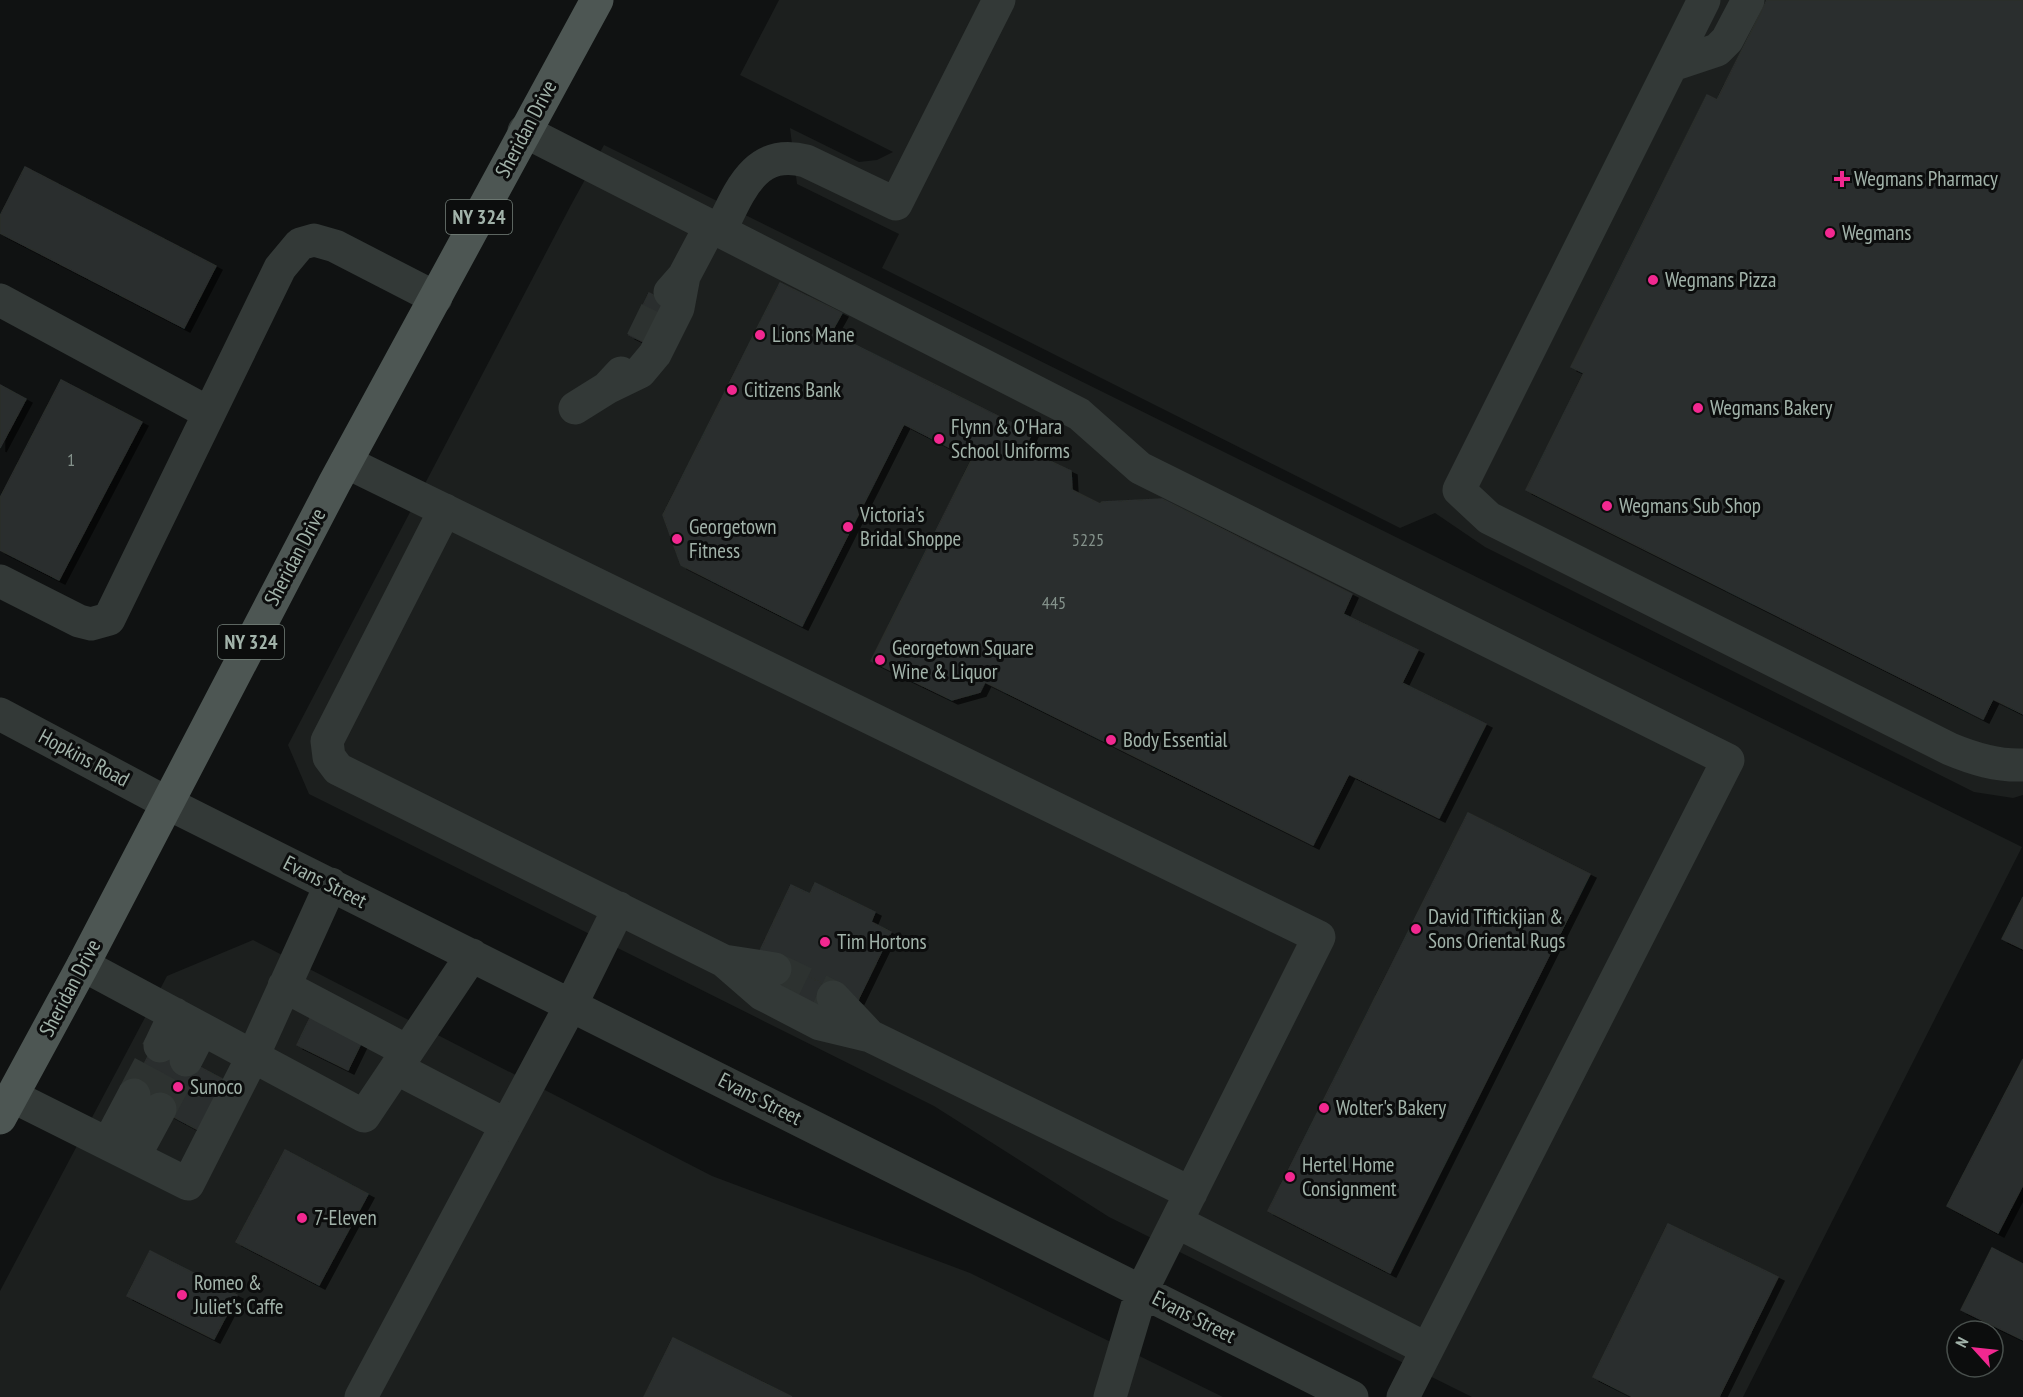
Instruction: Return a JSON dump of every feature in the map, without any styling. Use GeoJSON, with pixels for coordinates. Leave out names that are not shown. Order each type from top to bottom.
{"type":"FeatureCollection","features":[{"type":"Feature","properties":{"kind":"main road","name":"Sheridan Drive"},"geometry":{"type":"LineString","coordinates":[[6,1107],[83,965],[346,462],[436,298],[524,130],[597,0]]}},
{"type":"Feature","properties":{"kind":"street"},"geometry":{"type":"LineString","coordinates":[[662,300],[684,276],[754,172],[765,163],[794,158],[806,161],[896,204],[999,0]]}},
{"type":"Feature","properties":{"kind":"street"},"geometry":{"type":"LineString","coordinates":[[1704,0],[1459,489],[1489,518],[1950,749],[1986,762],[2006,766],[2023,765]]}},
{"type":"Feature","properties":{"kind":"street"},"geometry":{"type":"LineString","coordinates":[[1672,65],[1717,50],[1727,40],[1748,0]]}},
{"type":"Feature","properties":{"kind":"street"},"geometry":{"type":"LineString","coordinates":[[524,130],[1079,414],[1140,468],[1728,760],[1403,1397]]}},
{"type":"Feature","properties":{"kind":"street"},"geometry":{"type":"LineString","coordinates":[[0,581],[79,621],[91,624],[109,619],[280,268],[300,244],[314,240],[335,246],[436,298]]}},
{"type":"Feature","properties":{"kind":"street"},"geometry":{"type":"LineString","coordinates":[[575,408],[607,388],[640,372],[655,354],[678,308],[684,276]]}},
{"type":"Feature","properties":{"kind":"street"},"geometry":{"type":"LineString","coordinates":[[0,300],[209,413]]}},
{"type":"Feature","properties":{"kind":"street"},"geometry":{"type":"LineString","coordinates":[[607,388],[626,368],[642,341]]}},
{"type":"Feature","properties":{"kind":"street"},"geometry":{"type":"LineString","coordinates":[[346,462],[1319,937],[1142,1290],[1110,1397]]}},
{"type":"Feature","properties":{"kind":"street"},"geometry":{"type":"LineString","coordinates":[[445,510],[327,741],[329,757],[338,768],[724,961],[762,994],[820,1024],[870,1036],[1184,1207],[1427,1349]]}},
{"type":"Feature","properties":{"kind":"street","name":"Hopkins Road"},"geometry":{"type":"LineString","coordinates":[[0,714],[167,802]]}},
{"type":"Feature","properties":{"kind":"street","name":"Evans Street"},"geometry":{"type":"LineString","coordinates":[[167,802],[1352,1397]]}},
{"type":"Feature","properties":{"kind":"street"},"geometry":{"type":"LineString","coordinates":[[6,1107],[121,1150],[188,1184],[253,1056],[331,884]]}},
{"type":"Feature","properties":{"kind":"street"},"geometry":{"type":"LineString","coordinates":[[361,1397],[571,1005],[619,908]]}},
{"type":"Feature","properties":{"kind":"street"},"geometry":{"type":"LineString","coordinates":[[83,965],[364,1116],[472,955]]}},
{"type":"Feature","properties":{"kind":"street"},"geometry":{"type":"LineString","coordinates":[[724,961],[775,969]]}},
{"type":"Feature","properties":{"kind":"street"},"geometry":{"type":"LineString","coordinates":[[285,986],[506,1125]]}},
{"type":"Feature","properties":{"kind":"street"},"geometry":{"type":"LineString","coordinates":[[833,997],[870,1036]]}},
{"type":"Feature","properties":{"kind":"street"},"geometry":{"type":"LineString","coordinates":[[173,1053],[188,1022]]}},
{"type":"Feature","properties":{"kind":"street"},"geometry":{"type":"LineString","coordinates":[[121,1150],[147,1102]]}},
{"type":"Feature","properties":{"kind":"shaded area"},"geometry":{"type":"Polygon","coordinates":[[[779,0],[2023,0],[2023,795],[2013,798],[1974,792],[1485,547],[1435,513],[1400,528],[882,268],[899,234],[797,184],[790,128],[859,162],[877,160],[893,152],[740,75],[779,0]]]}},
{"type":"Feature","properties":{"kind":"shaded area"},"geometry":{"type":"Polygon","coordinates":[[[604,145],[2022,847],[1743,1397],[1472,1397],[1109,1217],[934,1106],[309,794],[288,745],[604,145]]]}},
{"type":"Feature","properties":{"kind":"shaded area"},"geometry":{"type":"Polygon","coordinates":[[[253,940],[712,1176],[970,1273],[1223,1397],[0,1397],[0,1291],[167,976],[253,940]]]}},
{"type":"Feature","properties":{"kind":"building","name":"Wegmans"},"geometry":{"type":"Polygon","coordinates":[[[1767,0],[2023,0],[2023,714],[1993,699],[1983,719],[1526,490],[1584,373],[1571,367],[1707,95],[1717,100],[1767,0]]]}},
{"type":"Feature","properties":{"kind":"building"},"geometry":{"type":"Polygon","coordinates":[[[25,167],[216,266],[184,328],[0,233],[0,216],[25,167]]]}},
{"type":"Feature","properties":{"kind":"building"},"geometry":{"type":"Polygon","coordinates":[[[780,283],[842,313],[831,333],[1032,433],[1024,449],[1071,471],[1072,490],[1100,504],[1102,502],[1162,499],[1352,594],[1343,614],[1418,650],[1402,683],[1486,724],[1439,818],[1349,774],[1313,845],[985,682],[980,692],[952,700],[871,661],[972,459],[904,424],[802,626],[681,565],[663,515],[780,283]]]}},
{"type":"Feature","properties":{"kind":"building"},"geometry":{"type":"Polygon","coordinates":[[[649,293],[676,307],[656,348],[629,335],[649,293]]]}},
{"type":"Feature","properties":{"kind":"building"},"geometry":{"type":"Polygon","coordinates":[[[61,380],[142,422],[59,580],[0,550],[0,498],[61,380]]]}},
{"type":"Feature","properties":{"kind":"building"},"geometry":{"type":"Polygon","coordinates":[[[0,385],[26,399],[0,448],[0,385]]]}},
{"type":"Feature","properties":{"kind":"building"},"geometry":{"type":"Polygon","coordinates":[[[1468,813],[1590,874],[1390,1273],[1268,1211],[1468,813]]]}},
{"type":"Feature","properties":{"kind":"building","name":"Tim Hortons"},"geometry":{"type":"Polygon","coordinates":[[[815,883],[875,912],[871,922],[891,932],[858,1000],[759,953],[791,885],[810,894],[815,883]]]}},
{"type":"Feature","properties":{"kind":"building"},"geometry":{"type":"Polygon","coordinates":[[[2023,897],[2023,949],[2002,939],[2023,897]]]}},
{"type":"Feature","properties":{"kind":"building"},"geometry":{"type":"Polygon","coordinates":[[[779,962],[836,990],[825,1012],[768,984],[779,962]]]}},
{"type":"Feature","properties":{"kind":"building","name":"Sunoco"},"geometry":{"type":"Polygon","coordinates":[[[313,1012],[364,1037],[348,1070],[297,1045],[313,1012]]]}},
{"type":"Feature","properties":{"kind":"building","name":"Sunoco"},"geometry":{"type":"Polygon","coordinates":[[[155,1043],[228,1082],[202,1132],[129,1093],[155,1043]]]}},
{"type":"Feature","properties":{"kind":"building"},"geometry":{"type":"Polygon","coordinates":[[[2023,1059],[2023,1185],[1998,1233],[1947,1206],[2023,1059]]]}},
{"type":"Feature","properties":{"kind":"building","name":"7-Eleven"},"geometry":{"type":"Polygon","coordinates":[[[285,1150],[368,1194],[319,1285],[236,1242],[285,1150]]]}},
{"type":"Feature","properties":{"kind":"building"},"geometry":{"type":"Polygon","coordinates":[[[1668,1224],[1778,1277],[1719,1397],[1633,1397],[1593,1377],[1668,1224]]]}},
{"type":"Feature","properties":{"kind":"building"},"geometry":{"type":"Polygon","coordinates":[[[1992,1248],[2023,1264],[2023,1340],[2005,1331],[2005,1319],[1980,1319],[1961,1310],[1992,1248]]]}},
{"type":"Feature","properties":{"kind":"building","name":"Romeo & Juliet's Caffe"},"geometry":{"type":"Polygon","coordinates":[[[150,1251],[237,1295],[214,1339],[127,1296],[150,1251]]]}},
{"type":"Feature","properties":{"kind":"building"},"geometry":{"type":"Polygon","coordinates":[[[673,1338],[792,1397],[644,1397],[673,1338]]]}},
{"type":"Feature","properties":{"kind":"tunnel"},"geometry":{"type":"LineString","coordinates":[[642,341],[662,300]]}},
{"type":"Feature","properties":{"kind":"tunnel"},"geometry":{"type":"LineString","coordinates":[[775,969],[833,997]]}},
{"type":"Feature","properties":{"kind":"tunnel"},"geometry":{"type":"LineString","coordinates":[[134,1095],[160,1046]]}},
{"type":"Feature","properties":{"kind":"tunnel"},"geometry":{"type":"LineString","coordinates":[[160,1109],[186,1060]]}},
{"type":"Feature","properties":{"kind":"place","name":"Wegmans Pharmacy"},"geometry":{"type":"Point","coordinates":[1842,179]}},
{"type":"Feature","properties":{"kind":"place","name":"Wegmans"},"geometry":{"type":"Point","coordinates":[1830,233]}},
{"type":"Feature","properties":{"kind":"place","name":"Wegmans Pizza"},"geometry":{"type":"Point","coordinates":[1653,280]}},
{"type":"Feature","properties":{"kind":"place","name":"Lions Mane"},"geometry":{"type":"Point","coordinates":[760,335]}},
{"type":"Feature","properties":{"kind":"place","name":"Citizens Bank"},"geometry":{"type":"Point","coordinates":[732,390]}},
{"type":"Feature","properties":{"kind":"place","name":"Wegmans Bakery"},"geometry":{"type":"Point","coordinates":[1698,408]}},
{"type":"Feature","properties":{"kind":"place","name":"Flynn & O'Hara School Uniforms"},"geometry":{"type":"Point","coordinates":[939,439]}},
{"type":"Feature","properties":{"kind":"place","name":"Wegmans Sub Shop"},"geometry":{"type":"Point","coordinates":[1607,506]}},
{"type":"Feature","properties":{"kind":"place","name":"Victoria's Bridal Shoppe"},"geometry":{"type":"Point","coordinates":[848,527]}},
{"type":"Feature","properties":{"kind":"place","name":"Georgetown Fitness"},"geometry":{"type":"Point","coordinates":[677,539]}},
{"type":"Feature","properties":{"kind":"place","name":"Georgetown Square Wine & Liquor"},"geometry":{"type":"Point","coordinates":[880,660]}},
{"type":"Feature","properties":{"kind":"place","name":"Body Essential"},"geometry":{"type":"Point","coordinates":[1111,740]}},
{"type":"Feature","properties":{"kind":"place","name":"David Tiftickjian & Sons Oriental Rugs"},"geometry":{"type":"Point","coordinates":[1416,929]}},
{"type":"Feature","properties":{"kind":"place","name":"Tim Hortons"},"geometry":{"type":"Point","coordinates":[825,942]}},
{"type":"Feature","properties":{"kind":"place","name":"Sunoco"},"geometry":{"type":"Point","coordinates":[178,1087]}},
{"type":"Feature","properties":{"kind":"place","name":"Wolter's Bakery"},"geometry":{"type":"Point","coordinates":[1324,1108]}},
{"type":"Feature","properties":{"kind":"place","name":"Hertel Home Consignment"},"geometry":{"type":"Point","coordinates":[1290,1177]}},
{"type":"Feature","properties":{"kind":"place","name":"7-Eleven"},"geometry":{"type":"Point","coordinates":[302,1218]}},
{"type":"Feature","properties":{"kind":"place","name":"Romeo & Juliet's Caffe"},"geometry":{"type":"Point","coordinates":[182,1295]}}]}
